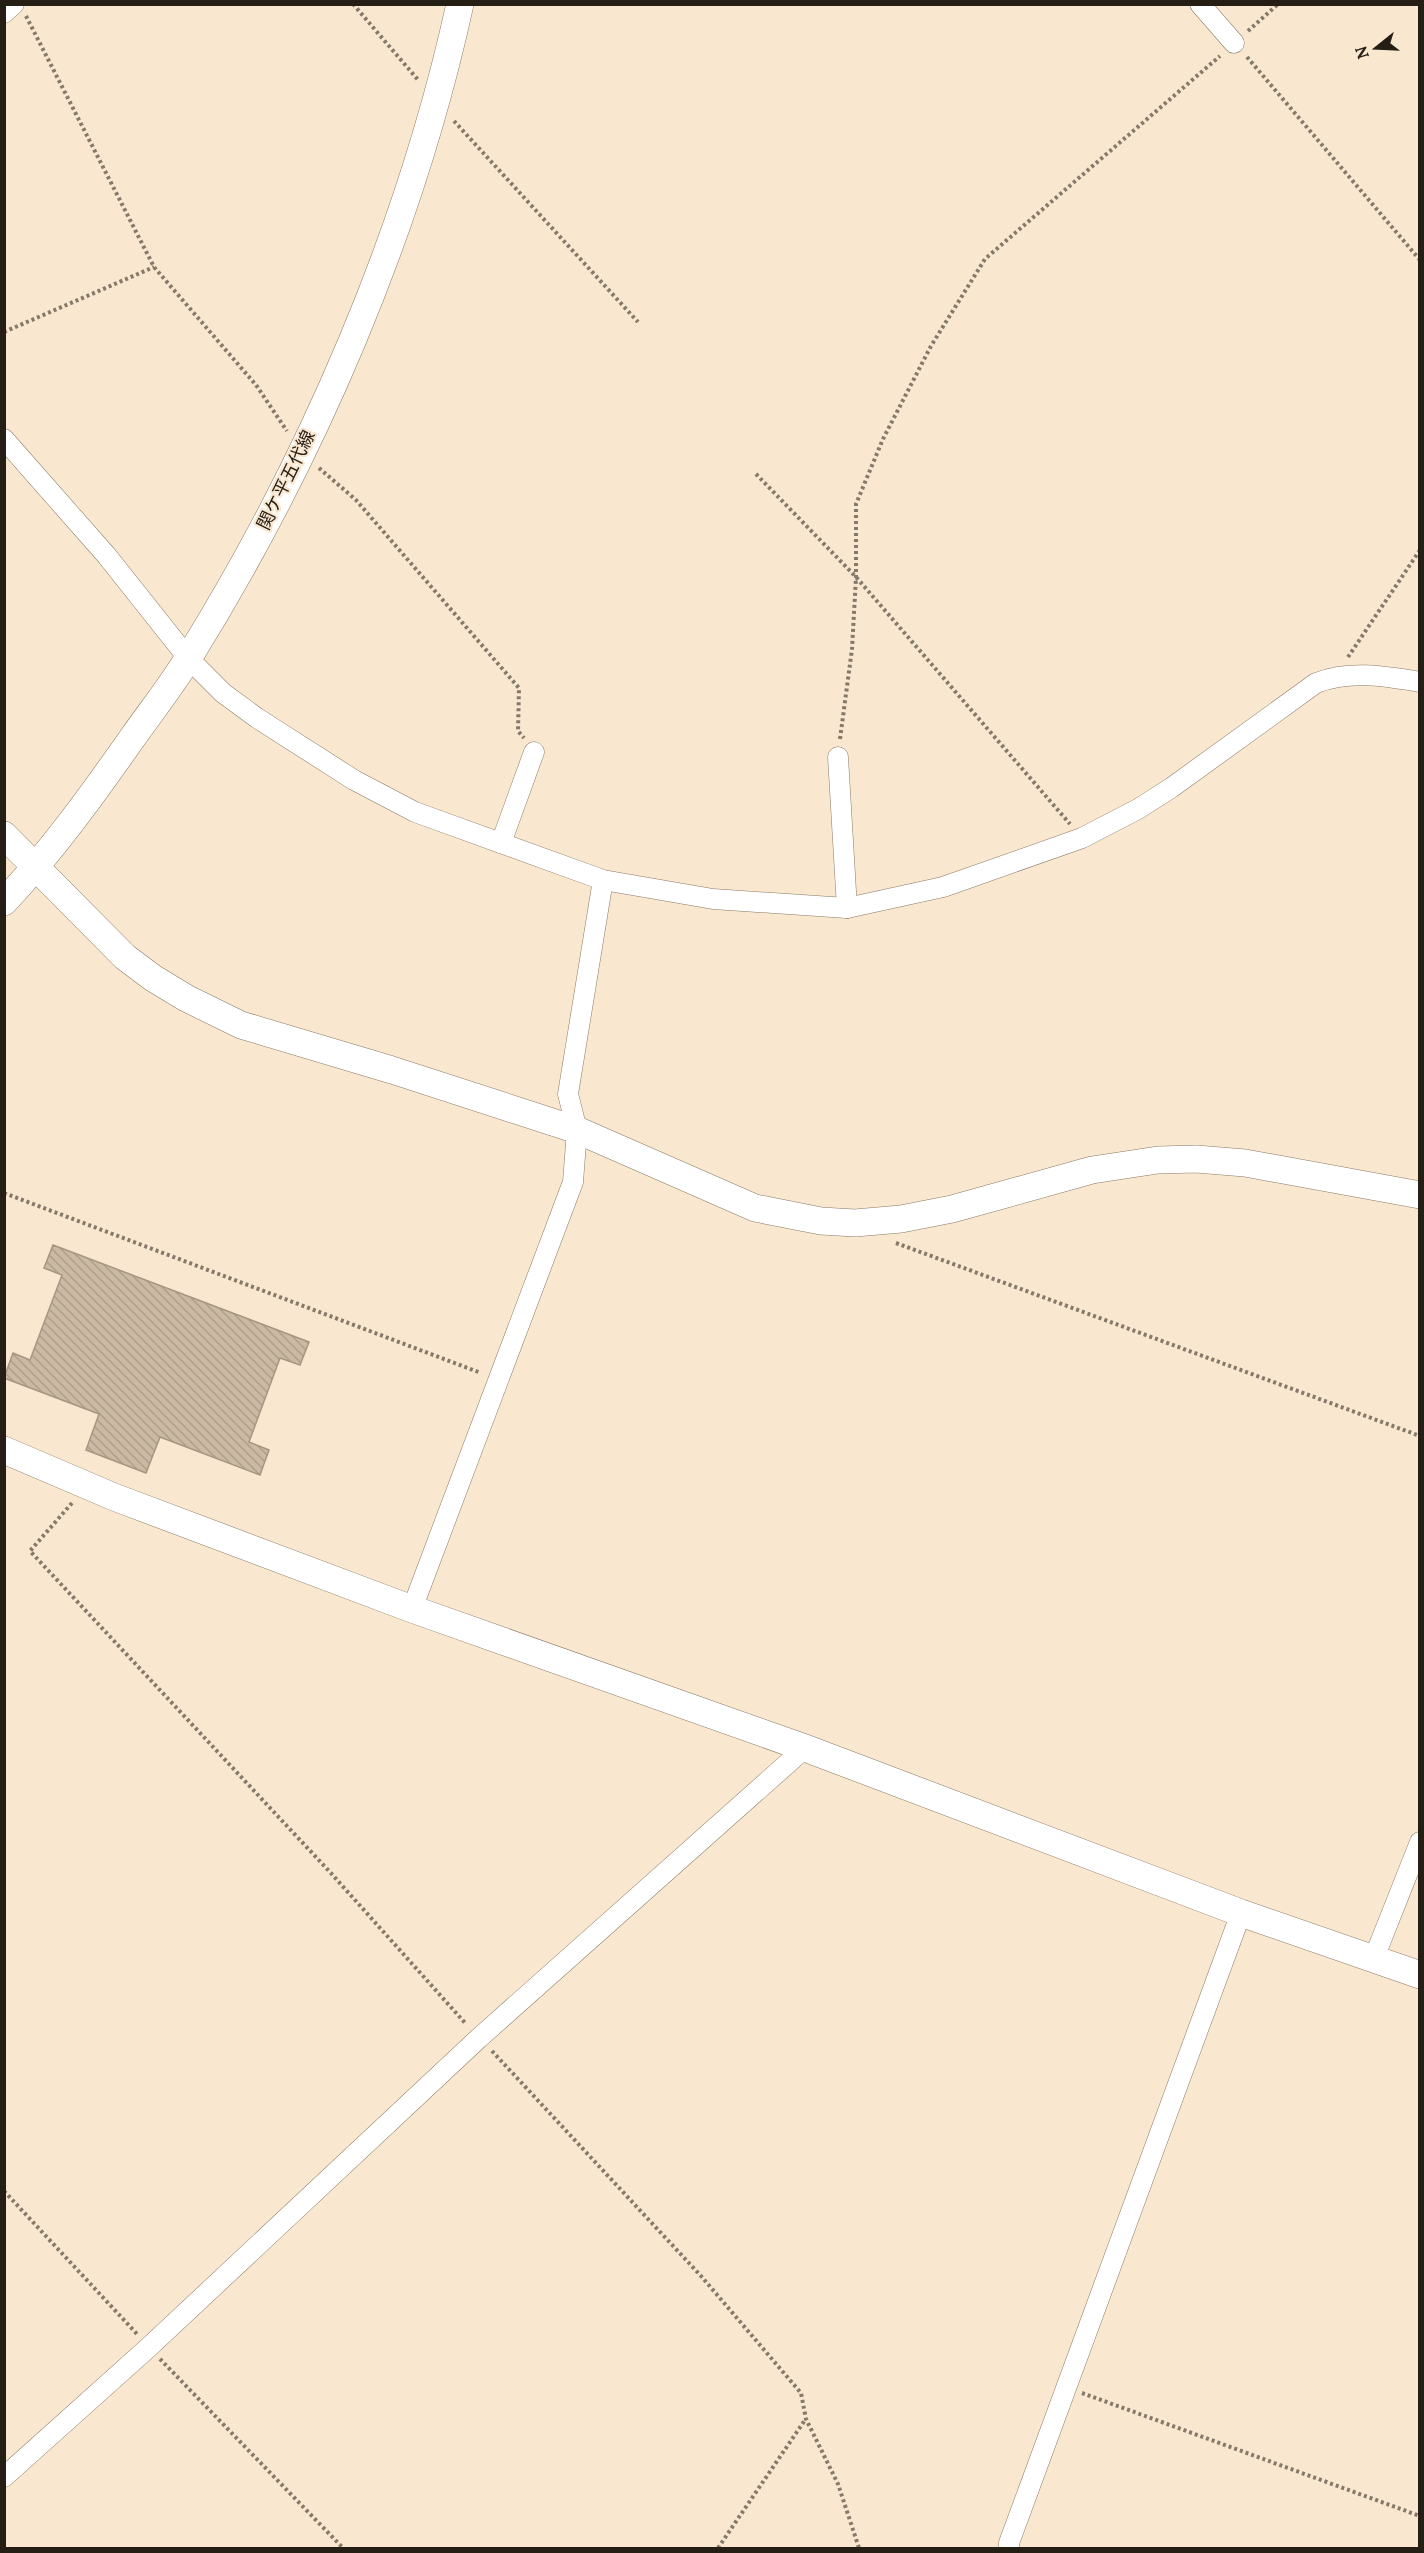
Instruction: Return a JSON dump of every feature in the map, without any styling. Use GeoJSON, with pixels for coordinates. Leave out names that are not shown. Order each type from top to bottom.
{"type":"FeatureCollection","features":[{"type":"Feature","properties":{"kind":"street","name":"関ケ平五代線"},"geometry":{"type":"LineString","coordinates":[[4,902],[37,867],[116,762],[188,658],[252,548],[301,453],[361,321],[408,191],[436,101],[460,4]]}},
{"type":"Feature","properties":{"kind":"street"},"geometry":{"type":"LineString","coordinates":[[1200,4],[1234,43]]}},
{"type":"Feature","properties":{"kind":"street"},"geometry":{"type":"LineString","coordinates":[[4,439],[107,556],[188,658],[223,693],[257,718],[354,780],[415,812],[603,880],[713,898],[847,908],[943,887],[1082,838],[1138,809],[1171,788],[1316,683],[1335,676],[1377,675],[1419,682]]}},
{"type":"Feature","properties":{"kind":"street"},"geometry":{"type":"LineString","coordinates":[[501,843],[534,752]]}},
{"type":"Feature","properties":{"kind":"street"},"geometry":{"type":"LineString","coordinates":[[838,758],[847,908]]}},
{"type":"Feature","properties":{"kind":"street"},"geometry":{"type":"LineString","coordinates":[[4,835],[134,964],[186,998],[241,1025],[392,1070],[577,1130],[755,1208],[821,1221],[855,1223],[902,1219],[952,1209],[1092,1170],[1158,1160],[1196,1159],[1245,1163],[1419,1195]]}},
{"type":"Feature","properties":{"kind":"street"},"geometry":{"type":"LineString","coordinates":[[412,1609],[573,1182],[577,1130],[568,1094],[603,880]]}},
{"type":"Feature","properties":{"kind":"street"},"geometry":{"type":"LineString","coordinates":[[4,1450],[83,1484],[412,1609],[805,1748],[1241,1913],[1419,1975]]}},
{"type":"Feature","properties":{"kind":"street"},"geometry":{"type":"LineString","coordinates":[[4,2476],[149,2347],[479,2038],[805,1748]]}},
{"type":"Feature","properties":{"kind":"street"},"geometry":{"type":"LineString","coordinates":[[1374,1958],[1419,1842]]}},
{"type":"Feature","properties":{"kind":"street"},"geometry":{"type":"LineString","coordinates":[[1009,2548],[1065,2386],[1241,1913]]}},
{"type":"Feature","properties":{"kind":"path"},"geometry":{"type":"LineString","coordinates":[[353,4],[436,101],[638,322]]}},
{"type":"Feature","properties":{"kind":"path"},"geometry":{"type":"LineString","coordinates":[[838,758],[852,649],[856,578],[856,504],[883,439],[931,346],[985,259],[1278,4]]}},
{"type":"Feature","properties":{"kind":"path"},"geometry":{"type":"LineString","coordinates":[[14,10],[154,267],[256,385],[301,453],[356,500],[519,688],[518,732],[534,752]]}},
{"type":"Feature","properties":{"kind":"path"},"geometry":{"type":"LineString","coordinates":[[1234,43],[1419,260]]}},
{"type":"Feature","properties":{"kind":"path"},"geometry":{"type":"LineString","coordinates":[[4,332],[154,267]]}},
{"type":"Feature","properties":{"kind":"path"},"geometry":{"type":"LineString","coordinates":[[756,474],[856,578],[1082,838]]}},
{"type":"Feature","properties":{"kind":"path"},"geometry":{"type":"LineString","coordinates":[[1335,676],[1419,550]]}},
{"type":"Feature","properties":{"kind":"path"},"geometry":{"type":"LineString","coordinates":[[4,1193],[499,1379]]}},
{"type":"Feature","properties":{"kind":"path"},"geometry":{"type":"LineString","coordinates":[[894,1242],[1419,1436]]}},
{"type":"Feature","properties":{"kind":"path"},"geometry":{"type":"LineString","coordinates":[[83,1484],[71,1504],[30,1551],[329,1871],[479,2038],[746,2326],[801,2393],[806,2419],[838,2484],[859,2548]]}},
{"type":"Feature","properties":{"kind":"path"},"geometry":{"type":"LineString","coordinates":[[4,2192],[149,2347],[343,2548]]}},
{"type":"Feature","properties":{"kind":"path"},"geometry":{"type":"LineString","coordinates":[[1065,2386],[1419,2516]]}},
{"type":"Feature","properties":{"kind":"path"},"geometry":{"type":"LineString","coordinates":[[718,2548],[806,2419]]}},
{"type":"Feature","properties":{"kind":"building"},"geometry":{"type":"Polygon","coordinates":[[[53,1245],[309,1342],[300,1365],[280,1358],[249,1442],[269,1450],[260,1475],[160,1437],[146,1473],[86,1450],[99,1414],[4,1378],[13,1353],[30,1360],[62,1275],[44,1268],[53,1245]]]}}]}
